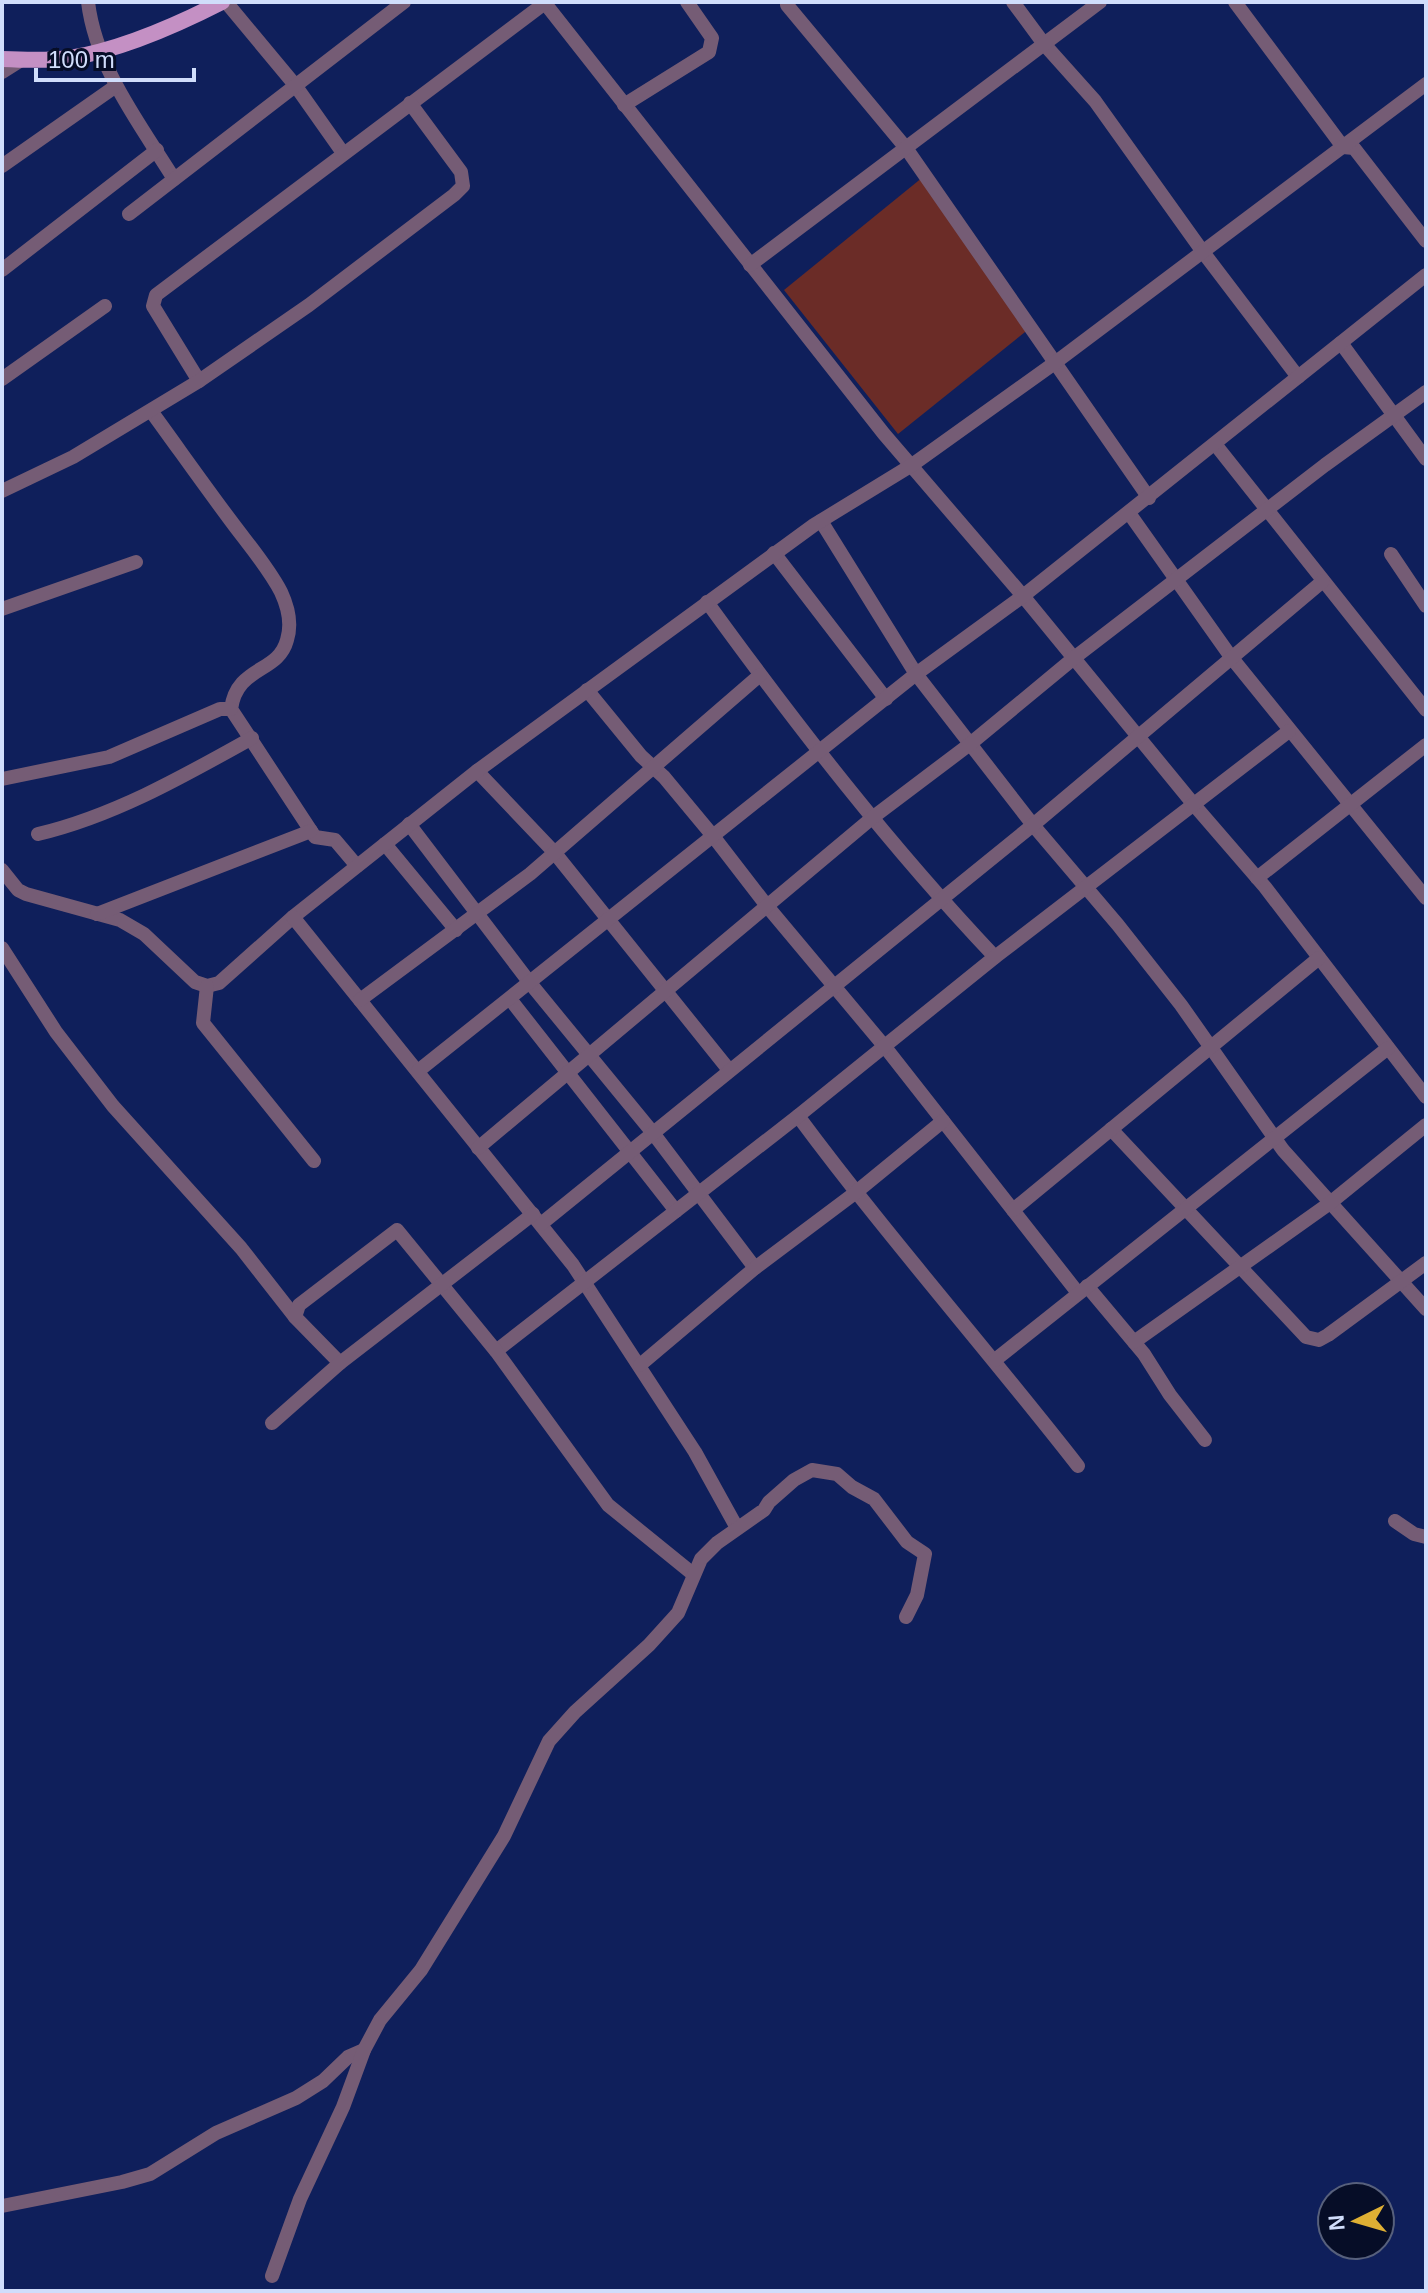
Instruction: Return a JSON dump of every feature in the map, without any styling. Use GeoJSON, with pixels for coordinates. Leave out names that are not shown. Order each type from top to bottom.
{"type":"FeatureCollection","features":[{"type":"Feature","properties":{"kind":"main road"},"geometry":{"type":"LineString","coordinates":[[2,59],[70,58],[102,50],[188,19],[224,2]]}},
{"type":"Feature","properties":{"kind":"street"},"geometry":{"type":"LineString","coordinates":[[88,2],[90,17],[116,86],[174,179]]}},
{"type":"Feature","properties":{"kind":"street"},"geometry":{"type":"LineString","coordinates":[[224,2],[295,85],[343,153]]}},
{"type":"Feature","properties":{"kind":"street"},"geometry":{"type":"LineString","coordinates":[[129,214],[404,2]]}},
{"type":"Feature","properties":{"kind":"street"},"geometry":{"type":"LineString","coordinates":[[199,381],[153,306],[156,295],[545,2],[884,434],[1257,878],[1426,1097]]}},
{"type":"Feature","properties":{"kind":"street"},"geometry":{"type":"LineString","coordinates":[[624,105],[709,52],[712,38],[687,2]]}},
{"type":"Feature","properties":{"kind":"street"},"geometry":{"type":"LineString","coordinates":[[1013,2],[1044,44],[1095,101],[1203,252],[1298,377]]}},
{"type":"Feature","properties":{"kind":"street"},"geometry":{"type":"LineString","coordinates":[[750,265],[1100,2]]}},
{"type":"Feature","properties":{"kind":"street"},"geometry":{"type":"LineString","coordinates":[[1235,2],[1343,147],[1354,148],[1426,241]]}},
{"type":"Feature","properties":{"kind":"street"},"geometry":{"type":"LineString","coordinates":[[787,5],[906,148],[1149,498]]}},
{"type":"Feature","properties":{"kind":"street"},"geometry":{"type":"LineString","coordinates":[[2,72],[21,60]]}},
{"type":"Feature","properties":{"kind":"street"},"geometry":{"type":"LineString","coordinates":[[2,873],[26,894],[120,920],[144,934],[195,982],[207,986],[219,983],[293,917],[477,771],[774,553],[912,465],[1056,362],[1426,84]]}},
{"type":"Feature","properties":{"kind":"street"},"geometry":{"type":"LineString","coordinates":[[2,166],[116,86]]}},
{"type":"Feature","properties":{"kind":"street"},"geometry":{"type":"LineString","coordinates":[[2,491],[73,457],[199,381],[309,305],[463,186],[461,172],[410,103]]}},
{"type":"Feature","properties":{"kind":"street"},"geometry":{"type":"LineString","coordinates":[[2,270],[157,150]]}},
{"type":"Feature","properties":{"kind":"street"},"geometry":{"type":"LineString","coordinates":[[418,1071],[916,674],[1149,498],[1426,275]]}},
{"type":"Feature","properties":{"kind":"street"},"geometry":{"type":"LineString","coordinates":[[2,379],[105,306]]}},
{"type":"Feature","properties":{"kind":"street"},"geometry":{"type":"LineString","coordinates":[[1341,343],[1426,459]]}},
{"type":"Feature","properties":{"kind":"street"},"geometry":{"type":"LineString","coordinates":[[478,1148],[872,818],[970,744],[1074,658],[1426,392]]}},
{"type":"Feature","properties":{"kind":"street"},"geometry":{"type":"LineString","coordinates":[[151,411],[255,553],[287,607],[290,623],[284,649],[275,660],[240,684],[231,709],[311,831],[320,839],[335,840],[357,866]]}},
{"type":"Feature","properties":{"kind":"street"},"geometry":{"type":"LineString","coordinates":[[1215,444],[1424,703]]}},
{"type":"Feature","properties":{"kind":"street"},"geometry":{"type":"LineString","coordinates":[[1129,513],[1231,657],[1426,898]]}},
{"type":"Feature","properties":{"kind":"street"},"geometry":{"type":"LineString","coordinates":[[821,521],[916,674],[1033,825],[1181,1005],[1276,1140],[1426,1309]]}},
{"type":"Feature","properties":{"kind":"street"},"geometry":{"type":"LineString","coordinates":[[774,553],[886,699]]}},
{"type":"Feature","properties":{"kind":"street"},"geometry":{"type":"LineString","coordinates":[[1391,554],[1426,606]]}},
{"type":"Feature","properties":{"kind":"street"},"geometry":{"type":"LineString","coordinates":[[2,609],[136,562]]}},
{"type":"Feature","properties":{"kind":"street"},"geometry":{"type":"LineString","coordinates":[[272,1423],[340,1363],[439,1284],[537,1219],[653,1133],[939,898],[1033,825],[1323,581]]}},
{"type":"Feature","properties":{"kind":"street"},"geometry":{"type":"LineString","coordinates":[[707,602],[872,818],[939,898],[995,957]]}},
{"type":"Feature","properties":{"kind":"street"},"geometry":{"type":"LineString","coordinates":[[360,1000],[530,874],[760,675]]}},
{"type":"Feature","properties":{"kind":"street"},"geometry":{"type":"LineString","coordinates":[[587,690],[713,836],[1013,1210],[1083,1290],[1134,1342],[1205,1440]]}},
{"type":"Feature","properties":{"kind":"street"},"geometry":{"type":"LineString","coordinates":[[2,779],[109,757],[220,709],[231,709]]}},
{"type":"Feature","properties":{"kind":"street"},"geometry":{"type":"LineString","coordinates":[[496,1351],[798,1116],[995,957],[1289,731]]}},
{"type":"Feature","properties":{"kind":"street"},"geometry":{"type":"LineString","coordinates":[[38,834],[65,828],[147,794],[252,738]]}},
{"type":"Feature","properties":{"kind":"street"},"geometry":{"type":"LineString","coordinates":[[1257,878],[1426,745]]}},
{"type":"Feature","properties":{"kind":"street"},"geometry":{"type":"LineString","coordinates":[[477,771],[554,852],[729,1070]]}},
{"type":"Feature","properties":{"kind":"street"},"geometry":{"type":"LineString","coordinates":[[409,824],[530,983],[653,1133],[755,1268]]}},
{"type":"Feature","properties":{"kind":"street"},"geometry":{"type":"LineString","coordinates":[[97,914],[311,831]]}},
{"type":"Feature","properties":{"kind":"street"},"geometry":{"type":"LineString","coordinates":[[385,844],[456,930]]}},
{"type":"Feature","properties":{"kind":"street"},"geometry":{"type":"LineString","coordinates":[[293,917],[537,1219],[583,1281],[695,1452],[737,1528]]}},
{"type":"Feature","properties":{"kind":"street"},"geometry":{"type":"LineString","coordinates":[[2,948],[56,1032],[113,1106],[241,1248],[295,1317],[340,1363]]}},
{"type":"Feature","properties":{"kind":"street"},"geometry":{"type":"LineString","coordinates":[[1013,1210],[1319,958]]}},
{"type":"Feature","properties":{"kind":"street"},"geometry":{"type":"LineString","coordinates":[[207,986],[203,1023],[314,1161]]}},
{"type":"Feature","properties":{"kind":"street"},"geometry":{"type":"LineString","coordinates":[[510,999],[676,1211]]}},
{"type":"Feature","properties":{"kind":"street"},"geometry":{"type":"LineString","coordinates":[[995,1360],[1276,1140],[1388,1048]]}},
{"type":"Feature","properties":{"kind":"street"},"geometry":{"type":"LineString","coordinates":[[798,1116],[855,1193],[995,1360],[1078,1466]]}},
{"type":"Feature","properties":{"kind":"street"},"geometry":{"type":"LineString","coordinates":[[640,1365],[755,1268],[855,1193],[943,1121]]}},
{"type":"Feature","properties":{"kind":"street"},"geometry":{"type":"LineString","coordinates":[[1134,1342],[1330,1203],[1426,1125]]}},
{"type":"Feature","properties":{"kind":"street"},"geometry":{"type":"LineString","coordinates":[[1111,1129],[1306,1337],[1319,1340],[1426,1263]]}},
{"type":"Feature","properties":{"kind":"street"},"geometry":{"type":"LineString","coordinates":[[295,1317],[299,1305],[397,1230],[496,1351],[608,1505],[693,1574]]}},
{"type":"Feature","properties":{"kind":"street"},"geometry":{"type":"LineString","coordinates":[[272,2276],[300,2199],[380,2020],[421,1970],[504,1836],[549,1741],[678,1613],[693,1574],[709,1551],[764,1510],[794,1480],[812,1470],[837,1474],[874,1499],[907,1542],[925,1554],[917,1595],[906,1617]]}},
{"type":"Feature","properties":{"kind":"street"},"geometry":{"type":"LineString","coordinates":[[1395,1521],[1414,1534],[1426,1537]]}},
{"type":"Feature","properties":{"kind":"street"},"geometry":{"type":"LineString","coordinates":[[2,2206],[150,2174],[216,2133],[296,2098],[323,2081],[348,2057],[364,2050]]}},
{"type":"Feature","properties":{"kind":"shaded area"},"geometry":{"type":"Polygon","coordinates":[[[923,177],[1035,324],[898,434],[784,290],[923,177]]]}}]}
